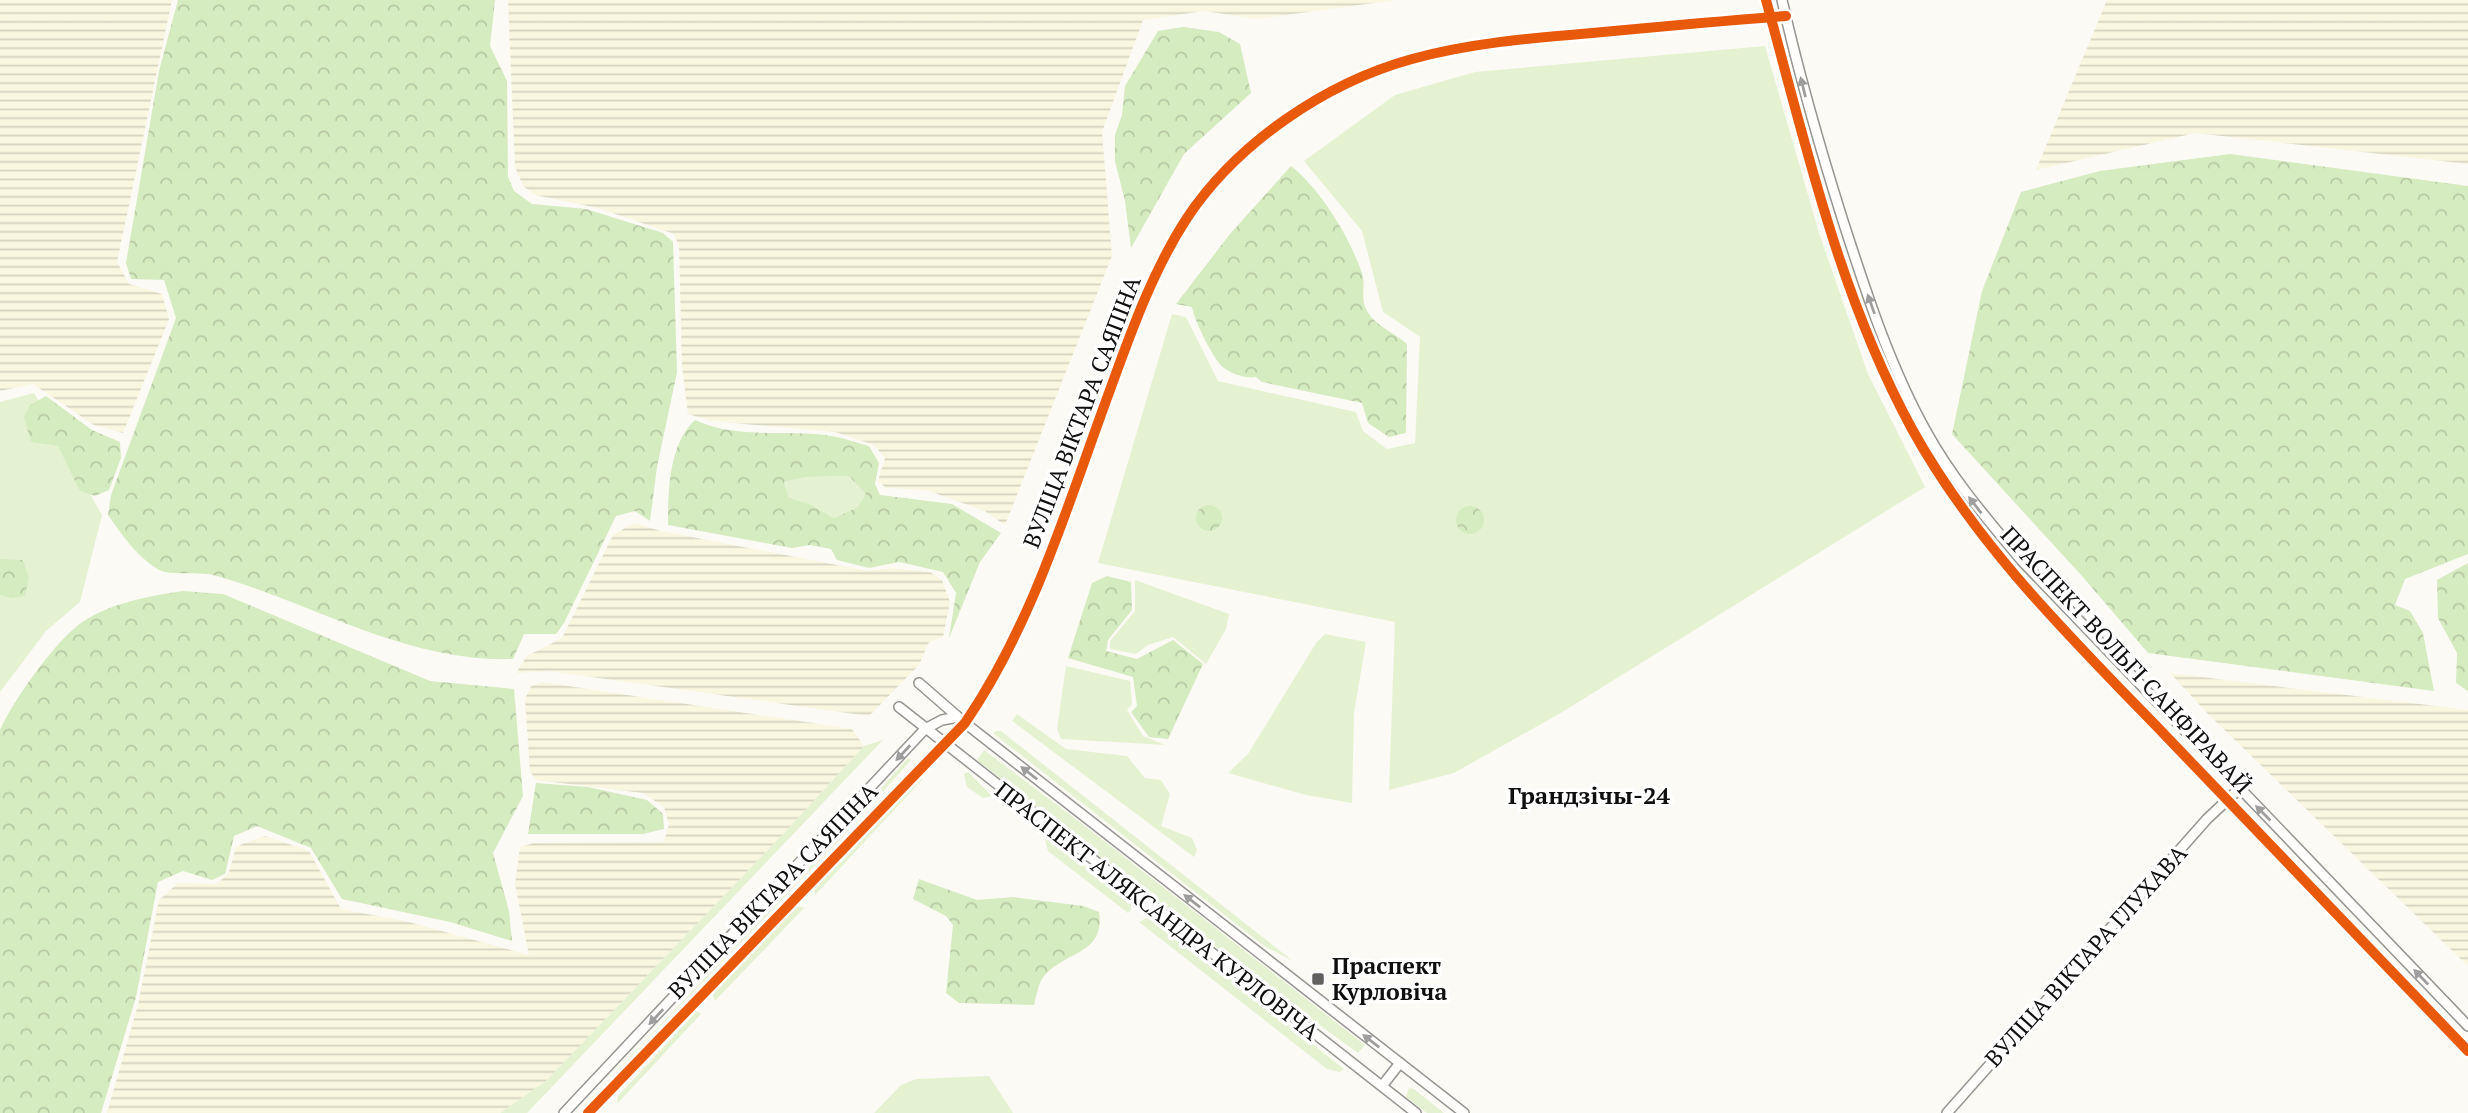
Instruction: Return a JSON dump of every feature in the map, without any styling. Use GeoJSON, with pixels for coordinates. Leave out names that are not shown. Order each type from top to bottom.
{"type":"FeatureCollection","features":[{"type":"Feature","properties":{"kind":"street","name":"ПРАСПЕКТ ВОЛЬГІ САНФІРАВАЙ"},"geometry":{"type":"LineString","coordinates":[[1766,0],[1800,129],[1843,270],[1883,372],[1913,430],[1960,508],[2006,565],[2468,1051]]}},
{"type":"Feature","properties":{"kind":"street","name":"ПРАСПЕКТ ВОЛЬГІ САНФІРАВАЙ"},"geometry":{"type":"LineString","coordinates":[[1782,0],[1811,118],[1857,264],[1892,359],[1927,433],[1971,501],[2022,561],[2468,1026]]}},
{"type":"Feature","properties":{"kind":"street","name":"ВУЛІЦА ВІКТАРА САЯПІНА"},"geometry":{"type":"LineString","coordinates":[[588,1113],[923,762],[945,745],[1011,646],[1034,598],[1116,375],[1158,270],[1188,218],[1223,174],[1262,138],[1353,81],[1410,60],[1467,47],[1531,38],[1786,16]]}},
{"type":"Feature","properties":{"kind":"street"},"geometry":{"type":"LineString","coordinates":[[1913,430],[1913,424],[1918,422],[1927,433]]}},
{"type":"Feature","properties":{"kind":"street","name":"ПРАСПЕКТ АЛЯКСАНДРА КУРЛОВІЧА"},"geometry":{"type":"LineString","coordinates":[[919,683],[962,720],[1464,1113]]}},
{"type":"Feature","properties":{"kind":"street","name":"ПРАСПЕКТ АЛЯКСАНДРА КУРЛОВІЧА"},"geometry":{"type":"LineString","coordinates":[[899,707],[1416,1113]]}},
{"type":"Feature","properties":{"kind":"street","name":"ВУЛІЦА ВІКТАРА САЯПІНА"},"geometry":{"type":"LineString","coordinates":[[564,1113],[925,729],[942,720],[962,720]]}},
{"type":"Feature","properties":{"kind":"street","name":"ВУЛІЦА ВІКТАРА ГЛУХАВА"},"geometry":{"type":"LineString","coordinates":[[1947,1113],[2239,789]]}},
{"type":"Feature","properties":{"kind":"street"},"geometry":{"type":"LineString","coordinates":[[1381,1086],[1400,1063]]}},
{"type":"Feature","properties":{"kind":"shaded area"},"geometry":{"type":"Polygon","coordinates":[[[0,0],[172,0],[117,262],[129,284],[162,294],[169,319],[123,433],[94,425],[33,384],[0,391],[0,0]]]}},
{"type":"Feature","properties":{"kind":"shaded area"},"geometry":{"type":"Polygon","coordinates":[[[508,0],[1396,0],[1257,19],[1204,11],[1143,20],[1102,132],[1112,256],[1005,525],[985,511],[926,490],[886,488],[878,481],[885,458],[874,445],[835,432],[712,421],[688,414],[682,366],[679,246],[674,234],[598,208],[535,195],[523,186],[515,167],[508,0]]]}},
{"type":"Feature","properties":{"kind":"shaded area"},"geometry":{"type":"Polygon","coordinates":[[[2107,0],[2468,0],[2468,164],[2195,133],[2036,170],[2107,0]]]}},
{"type":"Feature","properties":{"kind":"shaded area"},"geometry":{"type":"Polygon","coordinates":[[[634,523],[661,531],[868,571],[893,568],[930,572],[942,580],[950,602],[943,637],[929,642],[919,665],[869,716],[549,671],[516,673],[527,656],[562,638],[613,535],[634,523]]]}},
{"type":"Feature","properties":{"kind":"shaded area"},"geometry":{"type":"Polygon","coordinates":[[[2170,673],[2468,710],[2468,966],[2209,715],[2170,673]]]}},
{"type":"Feature","properties":{"kind":"shaded area"},"geometry":{"type":"Polygon","coordinates":[[[542,682],[852,729],[864,746],[546,1081],[500,1113],[107,1113],[138,1005],[159,900],[178,883],[217,884],[229,872],[236,847],[265,836],[309,851],[341,909],[409,922],[529,955],[515,884],[520,847],[534,843],[664,842],[669,824],[664,807],[643,793],[536,780],[530,771],[525,699],[531,686],[542,682]]]}},
{"type":"Feature","properties":{"kind":"green space"},"geometry":{"type":"Polygon","coordinates":[[[178,0],[495,0],[490,46],[507,81],[508,177],[514,191],[532,204],[586,209],[663,233],[673,242],[677,372],[657,467],[650,521],[635,511],[616,516],[564,623],[556,634],[524,634],[513,659],[474,658],[436,652],[362,630],[217,576],[164,572],[151,565],[137,552],[108,515],[111,495],[176,318],[164,280],[131,279],[126,263],[159,71],[178,0]]]}},
{"type":"Feature","properties":{"kind":"green space"},"geometry":{"type":"Polygon","coordinates":[[[1183,27],[1219,32],[1240,44],[1251,93],[1184,154],[1131,248],[1125,201],[1115,161],[1115,135],[1122,115],[1125,86],[1158,31],[1183,27]]]}},
{"type":"Feature","properties":{"kind":"green space"},"geometry":{"type":"Polygon","coordinates":[[[1765,46],[1819,233],[1868,374],[1925,487],[1559,714],[1454,773],[1389,790],[1395,622],[1098,563],[1172,314],[1186,317],[1218,381],[1356,412],[1363,431],[1387,449],[1415,443],[1420,337],[1383,312],[1362,231],[1304,161],[1395,95],[1475,72],[1765,46]]]}},
{"type":"Feature","properties":{"kind":"green space"},"geometry":{"type":"Polygon","coordinates":[[[2230,154],[2468,186],[2468,554],[2405,579],[2395,605],[2410,611],[2423,633],[2434,691],[2148,653],[2082,576],[1952,434],[1982,291],[2021,192],[2100,171],[2230,154]]]}},
{"type":"Feature","properties":{"kind":"green space"},"geometry":{"type":"Polygon","coordinates":[[[1291,166],[1323,201],[1350,244],[1362,273],[1367,312],[1376,322],[1407,344],[1406,433],[1389,437],[1368,423],[1362,403],[1262,382],[1256,377],[1244,377],[1227,370],[1210,349],[1192,307],[1176,304],[1230,234],[1291,166]]]}},
{"type":"Feature","properties":{"kind":"green space"},"geometry":{"type":"Polygon","coordinates":[[[34,393],[102,515],[80,602],[46,631],[0,692],[0,402],[34,393]]]}},
{"type":"Feature","properties":{"kind":"green space"},"geometry":{"type":"Polygon","coordinates":[[[46,396],[92,430],[120,442],[121,458],[109,490],[95,496],[80,491],[58,446],[31,442],[24,417],[30,405],[46,396]]]}},
{"type":"Feature","properties":{"kind":"green space"},"geometry":{"type":"Polygon","coordinates":[[[695,420],[728,430],[815,434],[869,446],[879,463],[875,484],[880,495],[952,504],[1001,533],[980,562],[949,638],[956,593],[943,572],[899,562],[869,568],[837,560],[831,549],[810,545],[792,548],[668,525],[672,468],[686,430],[695,420]],[[849,476],[806,477],[784,482],[789,498],[810,504],[834,518],[858,507],[866,494],[849,476]]]}},
{"type":"Feature","properties":{"kind":"green space"},"geometry":{"type":"Polygon","coordinates":[[[849,476],[867,494],[858,507],[834,518],[810,504],[789,498],[784,482],[806,477],[849,476]]]}},
{"type":"Feature","properties":{"kind":"green space"},"geometry":{"type":"Polygon","coordinates":[[[1209,505],[1218,509],[1222,518],[1218,527],[1209,531],[1200,527],[1196,518],[1200,509],[1209,505]]]}},
{"type":"Feature","properties":{"kind":"green space"},"geometry":{"type":"Polygon","coordinates":[[[1470,506],[1480,510],[1484,520],[1480,530],[1470,534],[1460,530],[1456,520],[1460,510],[1470,506]]]}},
{"type":"Feature","properties":{"kind":"green space"},"geometry":{"type":"Polygon","coordinates":[[[0,559],[23,560],[29,578],[25,596],[12,598],[0,595],[0,559]]]}},
{"type":"Feature","properties":{"kind":"green space"},"geometry":{"type":"Polygon","coordinates":[[[2468,563],[2468,691],[2456,683],[2457,653],[2438,618],[2437,580],[2468,563]]]}},
{"type":"Feature","properties":{"kind":"green space"},"geometry":{"type":"Polygon","coordinates":[[[1107,576],[1131,582],[1132,610],[1108,640],[1106,651],[1137,659],[1173,640],[1203,664],[1168,739],[1149,737],[1131,712],[1137,706],[1133,677],[1068,658],[1092,583],[1107,576]]]}},
{"type":"Feature","properties":{"kind":"green space"},"geometry":{"type":"Polygon","coordinates":[[[1135,580],[1229,614],[1226,629],[1206,664],[1173,637],[1148,645],[1136,654],[1110,649],[1110,641],[1135,611],[1135,580]]]}},
{"type":"Feature","properties":{"kind":"green space"},"geometry":{"type":"Polygon","coordinates":[[[183,591],[223,594],[430,681],[514,689],[523,796],[493,853],[509,911],[512,941],[450,922],[342,899],[311,848],[257,826],[234,836],[225,874],[212,880],[183,871],[158,882],[136,997],[101,1113],[0,1113],[0,730],[34,675],[77,626],[100,612],[141,598],[183,591]]]}},
{"type":"Feature","properties":{"kind":"green space"},"geometry":{"type":"Polygon","coordinates":[[[1325,634],[1366,642],[1354,713],[1352,803],[1306,795],[1228,773],[1248,754],[1316,643],[1325,634]]]}},
{"type":"Feature","properties":{"kind":"green space"},"geometry":{"type":"Polygon","coordinates":[[[1066,666],[1130,681],[1132,704],[1127,710],[1143,736],[1165,745],[1061,739],[1057,729],[1066,666]]]}},
{"type":"Feature","properties":{"kind":"green space"},"geometry":{"type":"Polygon","coordinates":[[[1017,714],[1066,749],[1127,756],[1145,778],[1161,780],[1170,794],[1161,826],[1192,838],[1197,850],[1194,857],[1012,721],[1017,714]]]}},
{"type":"Feature","properties":{"kind":"green space"},"geometry":{"type":"Polygon","coordinates":[[[1001,731],[1293,961],[1264,946],[993,733],[1001,731]]]}},
{"type":"Feature","properties":{"kind":"green space"},"geometry":{"type":"Polygon","coordinates":[[[883,740],[527,1113],[500,1113],[546,1081],[864,746],[883,740]]]}},
{"type":"Feature","properties":{"kind":"green space"},"geometry":{"type":"Polygon","coordinates":[[[984,750],[1365,1045],[1358,1053],[1274,992],[977,760],[984,750]]]}},
{"type":"Feature","properties":{"kind":"green space"},"geometry":{"type":"Polygon","coordinates":[[[908,758],[911,760],[846,833],[577,1113],[844,831],[908,758]]]}},
{"type":"Feature","properties":{"kind":"green space"},"geometry":{"type":"Polygon","coordinates":[[[968,772],[992,796],[983,798],[967,787],[964,774],[968,772]]]}},
{"type":"Feature","properties":{"kind":"green space"},"geometry":{"type":"Polygon","coordinates":[[[920,776],[923,777],[921,781],[815,895],[814,890],[827,875],[920,776]]]}},
{"type":"Feature","properties":{"kind":"green space"},"geometry":{"type":"Polygon","coordinates":[[[536,783],[588,787],[647,800],[663,814],[664,829],[643,834],[528,834],[536,783]]]}},
{"type":"Feature","properties":{"kind":"green space"},"geometry":{"type":"Polygon","coordinates":[[[1045,839],[1070,854],[1131,901],[1131,910],[1128,913],[1048,851],[1045,839]]]}},
{"type":"Feature","properties":{"kind":"green space"},"geometry":{"type":"Polygon","coordinates":[[[919,879],[977,900],[1013,897],[1083,906],[1099,912],[1096,937],[1089,945],[1050,970],[1042,979],[1034,1005],[959,1003],[946,993],[953,925],[946,916],[913,899],[919,879]]]}},
{"type":"Feature","properties":{"kind":"green space"},"geometry":{"type":"Polygon","coordinates":[[[795,905],[804,908],[715,1001],[712,994],[722,982],[795,905]]]}},
{"type":"Feature","properties":{"kind":"green space"},"geometry":{"type":"Polygon","coordinates":[[[1151,916],[1344,1069],[1340,1072],[1327,1069],[1139,922],[1151,916]]]}},
{"type":"Feature","properties":{"kind":"green space"},"geometry":{"type":"Polygon","coordinates":[[[697,1011],[701,1014],[617,1104],[618,1096],[697,1011]]]}},
{"type":"Feature","properties":{"kind":"green space"},"geometry":{"type":"Polygon","coordinates":[[[989,1076],[1013,1113],[874,1113],[901,1085],[916,1079],[989,1076]]]}},
{"type":"Feature","properties":{"kind":"green space"},"geometry":{"type":"Polygon","coordinates":[[[1409,1088],[1444,1113],[1427,1113],[1406,1097],[1409,1088]]]}},
{"type":"Feature","properties":{"kind":"cycle path"},"geometry":{"type":"LineString","coordinates":[[1766,0],[1844,273],[1886,378],[1937,471],[1995,551],[2060,626],[2468,1051]]}},
{"type":"Feature","properties":{"kind":"cycle path"},"geometry":{"type":"LineString","coordinates":[[588,1113],[965,723],[1011,644],[1048,561],[1126,346],[1153,280],[1187,218],[1207,191],[1257,141],[1286,119],[1347,83],[1412,59],[1478,45],[1524,39],[1786,16]]}},
{"type":"Feature","properties":{"kind":"place","name":"Праспект Курловіча"},"geometry":{"type":"Point","coordinates":[1318,979]}},
{"type":"Feature","properties":{"kind":"district","name":"Грандзічы-24"},"geometry":{"type":"Point","coordinates":[1589,796]}}]}
